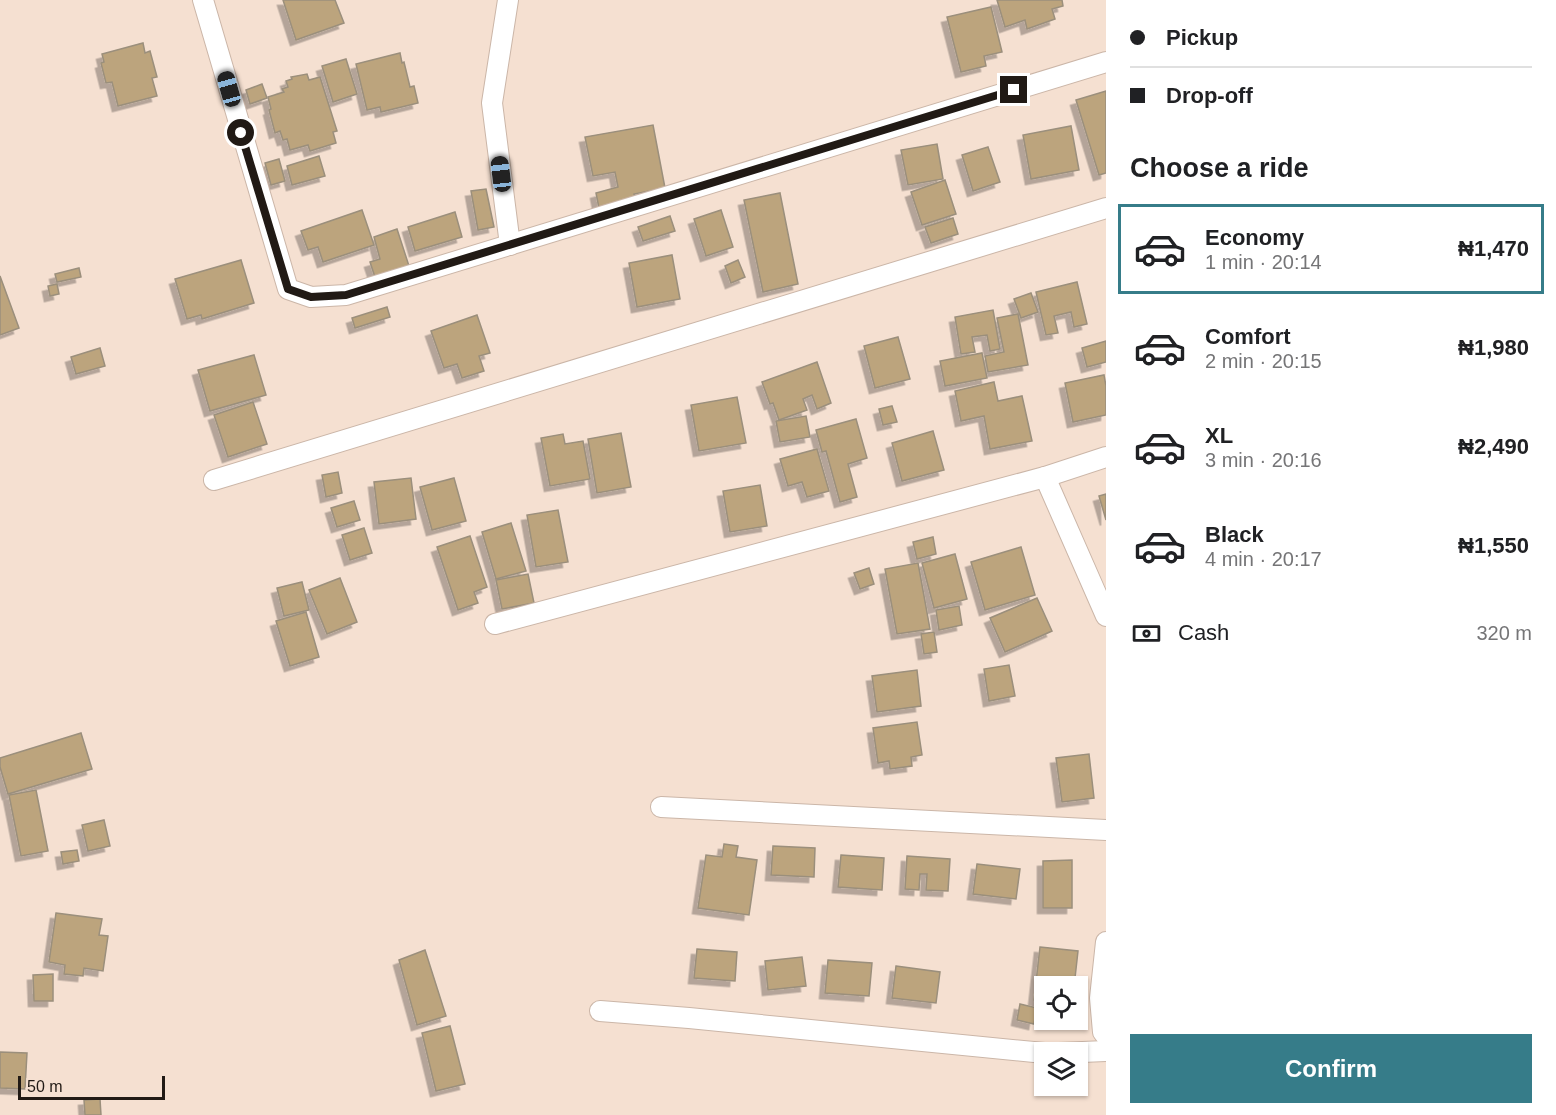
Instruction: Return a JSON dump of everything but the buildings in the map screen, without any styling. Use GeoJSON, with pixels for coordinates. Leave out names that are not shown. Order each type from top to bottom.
{"type":"FeatureCollection","features":[{"type":"Feature","properties":{"kind":"street"},"geometry":{"type":"LineString","coordinates":[[203,0],[288,289],[311,297],[346,295],[1106,62]]}},
{"type":"Feature","properties":{"kind":"street"},"geometry":{"type":"LineString","coordinates":[[508,0],[492,103],[510,245]]}},
{"type":"Feature","properties":{"kind":"street"},"geometry":{"type":"LineString","coordinates":[[214,480],[1106,208]]}},
{"type":"Feature","properties":{"kind":"street"},"geometry":{"type":"LineString","coordinates":[[495,624],[1045,477],[1106,457]]}},
{"type":"Feature","properties":{"kind":"street"},"geometry":{"type":"LineString","coordinates":[[1045,477],[1106,616]]}},
{"type":"Feature","properties":{"kind":"street"},"geometry":{"type":"LineString","coordinates":[[661,807],[1106,830]]}},
{"type":"Feature","properties":{"kind":"street"},"geometry":{"type":"LineString","coordinates":[[1106,942],[1100,998],[1103,1032],[1106,1036]]}},
{"type":"Feature","properties":{"kind":"street"},"geometry":{"type":"LineString","coordinates":[[600,1011],[1034,1052]]}},
{"type":"Feature","properties":{"kind":"street"},"geometry":{"type":"LineString","coordinates":[[1088,1052],[1106,1051]]}},
{"type":"Feature","properties":{"kind":"route"},"geometry":{"type":"LineString","coordinates":[[241,133],[288,289],[311,297],[346,295],[1014,90]]}}]}
